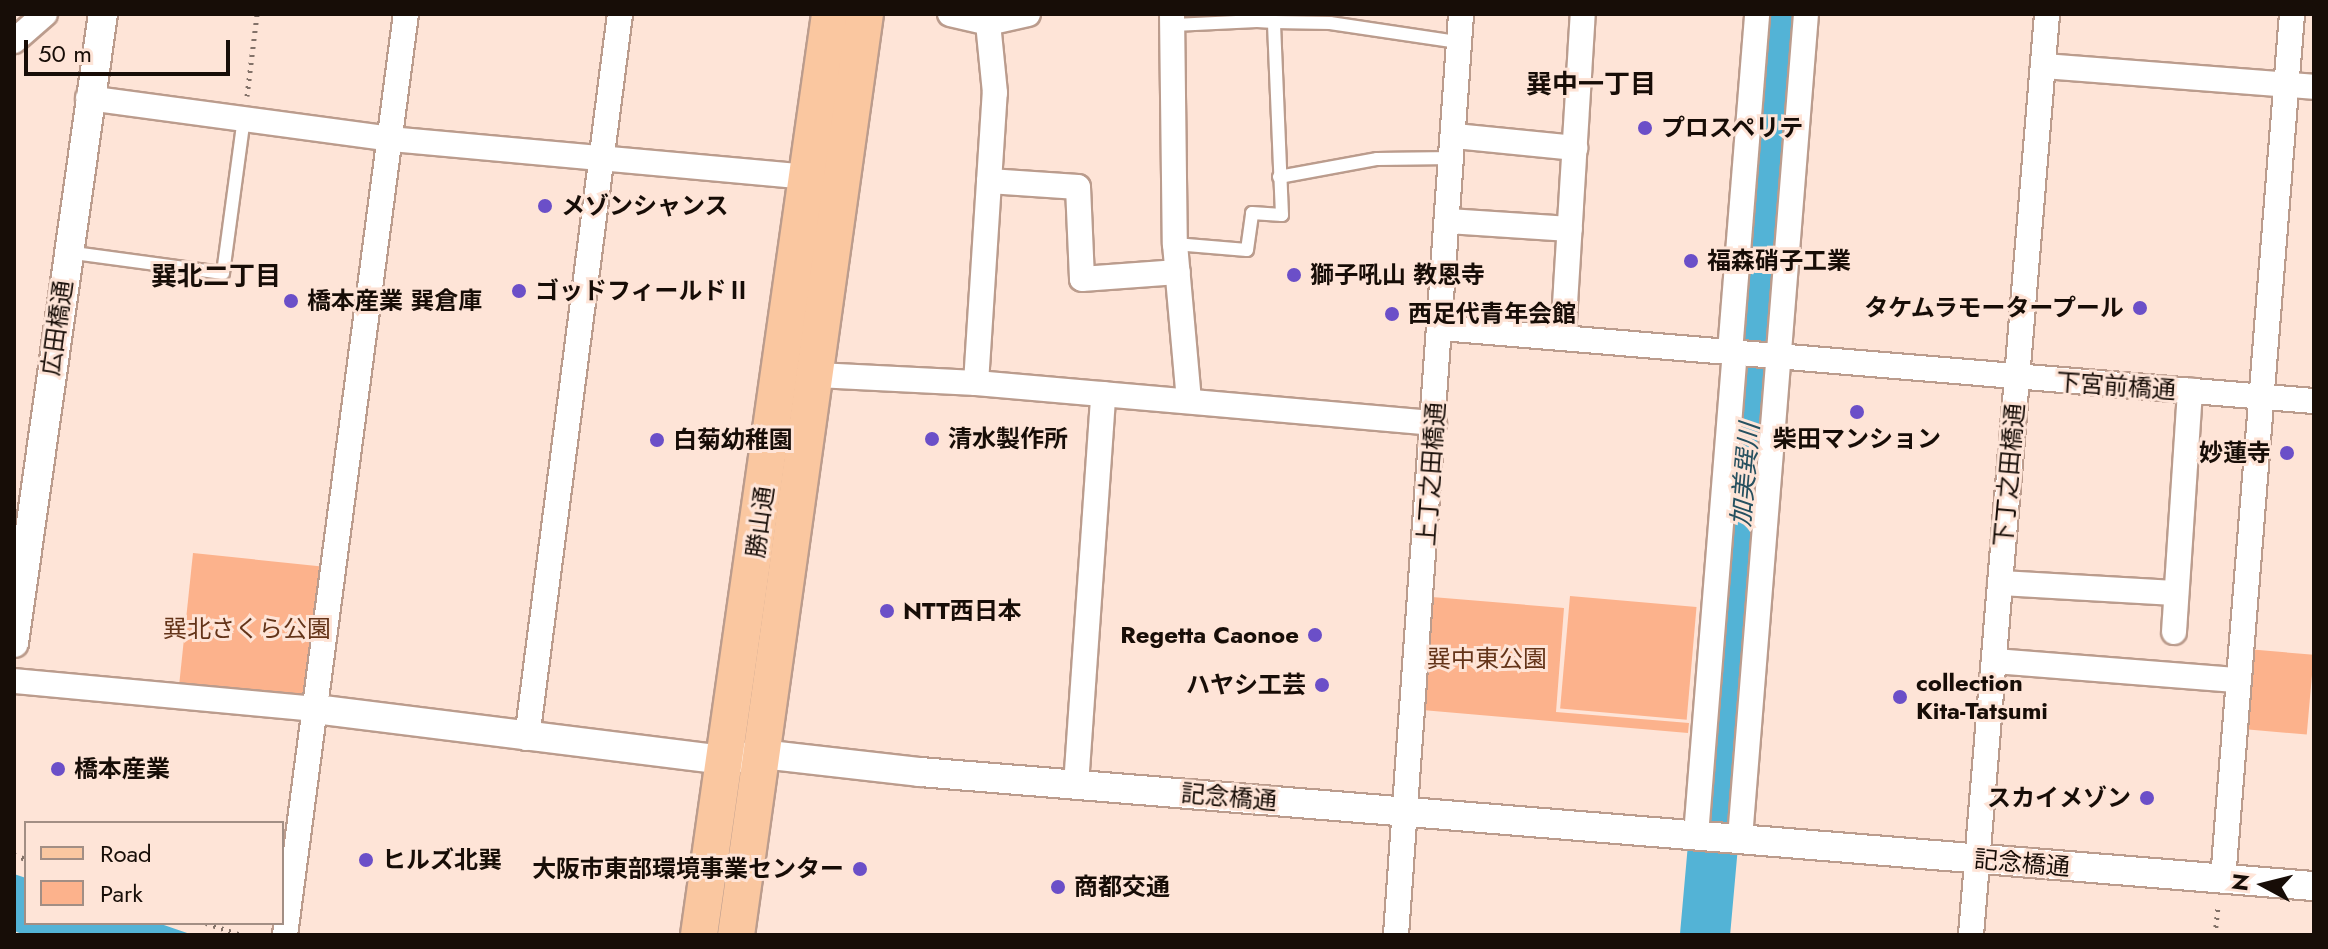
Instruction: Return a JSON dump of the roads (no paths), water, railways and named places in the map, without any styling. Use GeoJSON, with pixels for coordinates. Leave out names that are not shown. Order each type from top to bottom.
{"type":"FeatureCollection","features":[{"type":"Feature","properties":{"kind":"main road","name":"勝山通"},"geometry":{"type":"LineString","coordinates":[[736,935],[744,757],[807,177],[830,14]]}},
{"type":"Feature","properties":{"kind":"main road","name":"勝山通"},"geometry":{"type":"LineString","coordinates":[[699,935],[744,757],[817,375],[865,14]]}},
{"type":"Feature","properties":{"kind":"street"},"geometry":{"type":"LineString","coordinates":[[14,41],[45,14]]}},
{"type":"Feature","properties":{"kind":"street","name":"広田橋通"},"geometry":{"type":"LineString","coordinates":[[14,643],[88,98],[103,14]]}},
{"type":"Feature","properties":{"kind":"street"},"geometry":{"type":"LineString","coordinates":[[285,935],[406,14]]}},
{"type":"Feature","properties":{"kind":"street"},"geometry":{"type":"LineString","coordinates":[[527,738],[620,14]]}},
{"type":"Feature","properties":{"kind":"street"},"geometry":{"type":"LineString","coordinates":[[950,14],[988,23],[1028,14]]}},
{"type":"Feature","properties":{"kind":"street","name":"上丁之田橋通"},"geometry":{"type":"LineString","coordinates":[[1396,935],[1442,328],[1461,14]]}},
{"type":"Feature","properties":{"kind":"street"},"geometry":{"type":"LineString","coordinates":[[1563,337],[1583,14]]}},
{"type":"Feature","properties":{"kind":"street"},"geometry":{"type":"LineString","coordinates":[[1718,836],[1736,353],[1757,14]]}},
{"type":"Feature","properties":{"kind":"street"},"geometry":{"type":"LineString","coordinates":[[1718,836],[1776,357],[1806,14]]}},
{"type":"Feature","properties":{"kind":"street","name":"下丁之田橋通"},"geometry":{"type":"LineString","coordinates":[[1971,935],[2047,14]]}},
{"type":"Feature","properties":{"kind":"street"},"geometry":{"type":"LineString","coordinates":[[2223,879],[2236,680],[2292,14]]}},
{"type":"Feature","properties":{"kind":"street"},"geometry":{"type":"LineString","coordinates":[[1173,19],[1175,244],[1189,400]]}},
{"type":"Feature","properties":{"kind":"street"},"geometry":{"type":"LineString","coordinates":[[976,383],[995,93],[988,23]]}},
{"type":"Feature","properties":{"kind":"street"},"geometry":{"type":"LineString","coordinates":[[2043,66],[2314,87]]}},
{"type":"Feature","properties":{"kind":"street"},"geometry":{"type":"LineString","coordinates":[[88,98],[390,139],[807,177]]}},
{"type":"Feature","properties":{"kind":"street"},"geometry":{"type":"LineString","coordinates":[[1454,147],[1575,148]]}},
{"type":"Feature","properties":{"kind":"street"},"geometry":{"type":"LineString","coordinates":[[989,181],[1078,187],[1082,279],[1178,272]]}},
{"type":"Feature","properties":{"kind":"street"},"geometry":{"type":"LineString","coordinates":[[1448,221],[1570,229]]}},
{"type":"Feature","properties":{"kind":"street"},"geometry":{"type":"LineString","coordinates":[[1442,328],[1736,353]]}},
{"type":"Feature","properties":{"kind":"street","name":"下宮前橋通"},"geometry":{"type":"LineString","coordinates":[[1736,353],[2314,401]]}},
{"type":"Feature","properties":{"kind":"street"},"geometry":{"type":"LineString","coordinates":[[817,375],[976,383],[1434,423]]}},
{"type":"Feature","properties":{"kind":"street"},"geometry":{"type":"LineString","coordinates":[[2174,632],[2190,391]]}},
{"type":"Feature","properties":{"kind":"street"},"geometry":{"type":"LineString","coordinates":[[1076,785],[1103,394]]}},
{"type":"Feature","properties":{"kind":"street"},"geometry":{"type":"LineString","coordinates":[[2000,583],[2176,593]]}},
{"type":"Feature","properties":{"kind":"street"},"geometry":{"type":"LineString","coordinates":[[1994,661],[2236,680]]}},
{"type":"Feature","properties":{"kind":"street"},"geometry":{"type":"LineString","coordinates":[[14,681],[315,709]]}},
{"type":"Feature","properties":{"kind":"street","name":"記念橋通"},"geometry":{"type":"LineString","coordinates":[[315,709],[527,738],[2314,886]]}},
{"type":"Feature","properties":{"kind":"lane"},"geometry":{"type":"LineString","coordinates":[[1173,19],[1257,18],[1274,22],[1330,23],[1457,42]]}},
{"type":"Feature","properties":{"kind":"lane"},"geometry":{"type":"LineString","coordinates":[[1175,244],[1247,250],[1252,213],[1282,215],[1274,22]]}},
{"type":"Feature","properties":{"kind":"lane"},"geometry":{"type":"LineString","coordinates":[[67,252],[223,273],[244,117]]}},
{"type":"Feature","properties":{"kind":"lane"},"geometry":{"type":"LineString","coordinates":[[1279,177],[1454,147]]}},
{"type":"Feature","properties":{"kind":"water"},"geometry":{"type":"Polygon","coordinates":[[[14,874],[24,877],[24,925],[164,925],[193,935],[25,935],[14,931],[14,874]]]}},
{"type":"Feature","properties":{"kind":"waterway","name":"加美巽川"},"geometry":{"type":"LineString","coordinates":[[1705,935],[1787,14]]}},
{"type":"Feature","properties":{"kind":"place","name":"プロスペリテ"},"geometry":{"type":"Point","coordinates":[1645,128]}},
{"type":"Feature","properties":{"kind":"place","name":"メゾンシャンス"},"geometry":{"type":"Point","coordinates":[545,206]}},
{"type":"Feature","properties":{"kind":"place","name":"福森硝子工業"},"geometry":{"type":"Point","coordinates":[1691,261]}},
{"type":"Feature","properties":{"kind":"place","name":"獅子吼山 教恩寺"},"geometry":{"type":"Point","coordinates":[1294,275]}},
{"type":"Feature","properties":{"kind":"place","name":"ゴッドフィールドⅡ"},"geometry":{"type":"Point","coordinates":[519,291]}},
{"type":"Feature","properties":{"kind":"place","name":"橋本産業 巽倉庫"},"geometry":{"type":"Point","coordinates":[291,301]}},
{"type":"Feature","properties":{"kind":"place","name":"タケムラモータープール"},"geometry":{"type":"Point","coordinates":[2140,308]}},
{"type":"Feature","properties":{"kind":"place","name":"西足代青年会館"},"geometry":{"type":"Point","coordinates":[1392,314]}},
{"type":"Feature","properties":{"kind":"place","name":"柴田マンション"},"geometry":{"type":"Point","coordinates":[1857,412]}},
{"type":"Feature","properties":{"kind":"place","name":"清水製作所"},"geometry":{"type":"Point","coordinates":[932,439]}},
{"type":"Feature","properties":{"kind":"place","name":"白菊幼稚園"},"geometry":{"type":"Point","coordinates":[657,440]}},
{"type":"Feature","properties":{"kind":"place","name":"妙蓮寺"},"geometry":{"type":"Point","coordinates":[2287,453]}},
{"type":"Feature","properties":{"kind":"place","name":"NTT西日本"},"geometry":{"type":"Point","coordinates":[887,611]}},
{"type":"Feature","properties":{"kind":"place","name":"Regetta Caonoe"},"geometry":{"type":"Point","coordinates":[1315,635]}},
{"type":"Feature","properties":{"kind":"place","name":"ハヤシ工芸"},"geometry":{"type":"Point","coordinates":[1322,685]}},
{"type":"Feature","properties":{"kind":"place","name":"collection Kita-Tatsumi"},"geometry":{"type":"Point","coordinates":[1900,697]}},
{"type":"Feature","properties":{"kind":"place","name":"橋本産業"},"geometry":{"type":"Point","coordinates":[58,769]}},
{"type":"Feature","properties":{"kind":"place","name":"スカイメゾン"},"geometry":{"type":"Point","coordinates":[2147,798]}},
{"type":"Feature","properties":{"kind":"place","name":"ヒルズ北巽"},"geometry":{"type":"Point","coordinates":[366,860]}},
{"type":"Feature","properties":{"kind":"place","name":"大阪市東部環境事業センター"},"geometry":{"type":"Point","coordinates":[860,869]}},
{"type":"Feature","properties":{"kind":"place","name":"商都交通"},"geometry":{"type":"Point","coordinates":[1058,887]}},
{"type":"Feature","properties":{"kind":"district","name":"巽中一丁目"},"geometry":{"type":"Point","coordinates":[1591,85]}},
{"type":"Feature","properties":{"kind":"district","name":"巽北二丁目"},"geometry":{"type":"Point","coordinates":[216,277]}},
{"type":"Feature","properties":{"kind":"park label","name":"巽北さくら公園"},"geometry":{"type":"Point","coordinates":[247,629]}},
{"type":"Feature","properties":{"kind":"park label","name":"巽中東公園"},"geometry":{"type":"Point","coordinates":[1487,659]}}]}
